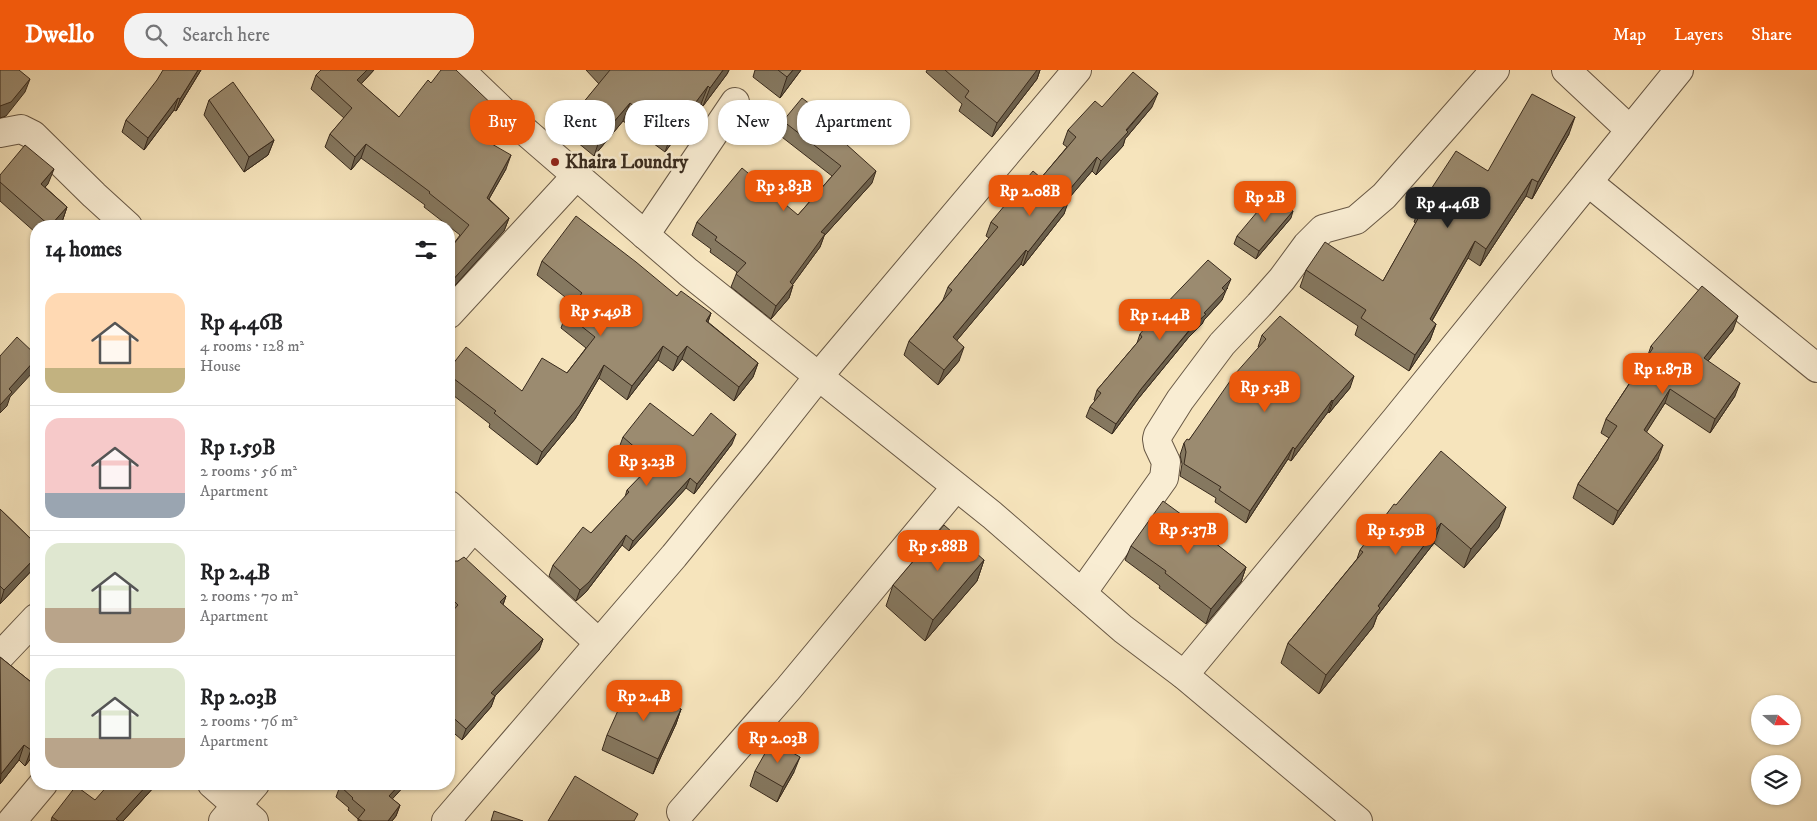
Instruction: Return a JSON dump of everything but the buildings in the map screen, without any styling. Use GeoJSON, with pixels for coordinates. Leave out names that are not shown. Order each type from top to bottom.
{"type":"FeatureCollection","features":[{"type":"Feature","properties":{"kind":"street"},"geometry":{"type":"LineString","coordinates":[[460,70],[511,119],[688,272],[992,515],[1123,629],[1184,674],[1358,821]]}},
{"type":"Feature","properties":{"kind":"street"},"geometry":{"type":"LineString","coordinates":[[446,821],[692,534],[818,377],[1077,70]]}},
{"type":"Feature","properties":{"kind":"street"},"geometry":{"type":"LineString","coordinates":[[1082,593],[1164,478],[1166,462],[1158,445],[1157,437],[1204,366],[1282,279],[1307,245],[1323,229],[1356,220],[1384,196],[1495,70]]}},
{"type":"Feature","properties":{"kind":"street"},"geometry":{"type":"LineString","coordinates":[[1566,70],[1630,130]]}},
{"type":"Feature","properties":{"kind":"street"},"geometry":{"type":"LineString","coordinates":[[1184,674],[1396,419],[1679,70]]}},
{"type":"Feature","properties":{"kind":"street"},"geometry":{"type":"LineString","coordinates":[[645,235],[718,127]]}},
{"type":"Feature","properties":{"kind":"street"},"geometry":{"type":"LineString","coordinates":[[0,133],[21,129],[33,135],[94,196],[121,220]]}},
{"type":"Feature","properties":{"kind":"street"},"geometry":{"type":"LineString","coordinates":[[455,307],[577,175]]}},
{"type":"Feature","properties":{"kind":"street"},"geometry":{"type":"LineString","coordinates":[[1588,182],[1817,368]]}},
{"type":"Feature","properties":{"kind":"street"},"geometry":{"type":"LineString","coordinates":[[681,812],[789,688],[956,487]]}},
{"type":"Feature","properties":{"kind":"street"},"geometry":{"type":"LineString","coordinates":[[455,511],[599,643]]}},
{"type":"Feature","properties":{"kind":"street"},"geometry":{"type":"LineString","coordinates":[[455,549],[473,528]]}},
{"type":"Feature","properties":{"kind":"street"},"geometry":{"type":"LineString","coordinates":[[0,656],[30,624]]}},
{"type":"Feature","properties":{"kind":"street"},"geometry":{"type":"LineString","coordinates":[[12,821],[38,790]]}},
{"type":"Feature","properties":{"kind":"street"},"geometry":{"type":"LineString","coordinates":[[217,790],[238,816],[252,790]]}},
{"type":"Feature","properties":{"kind":"place","name":"Khaira Loundry"},"geometry":{"type":"Point","coordinates":[555,162]}}]}
